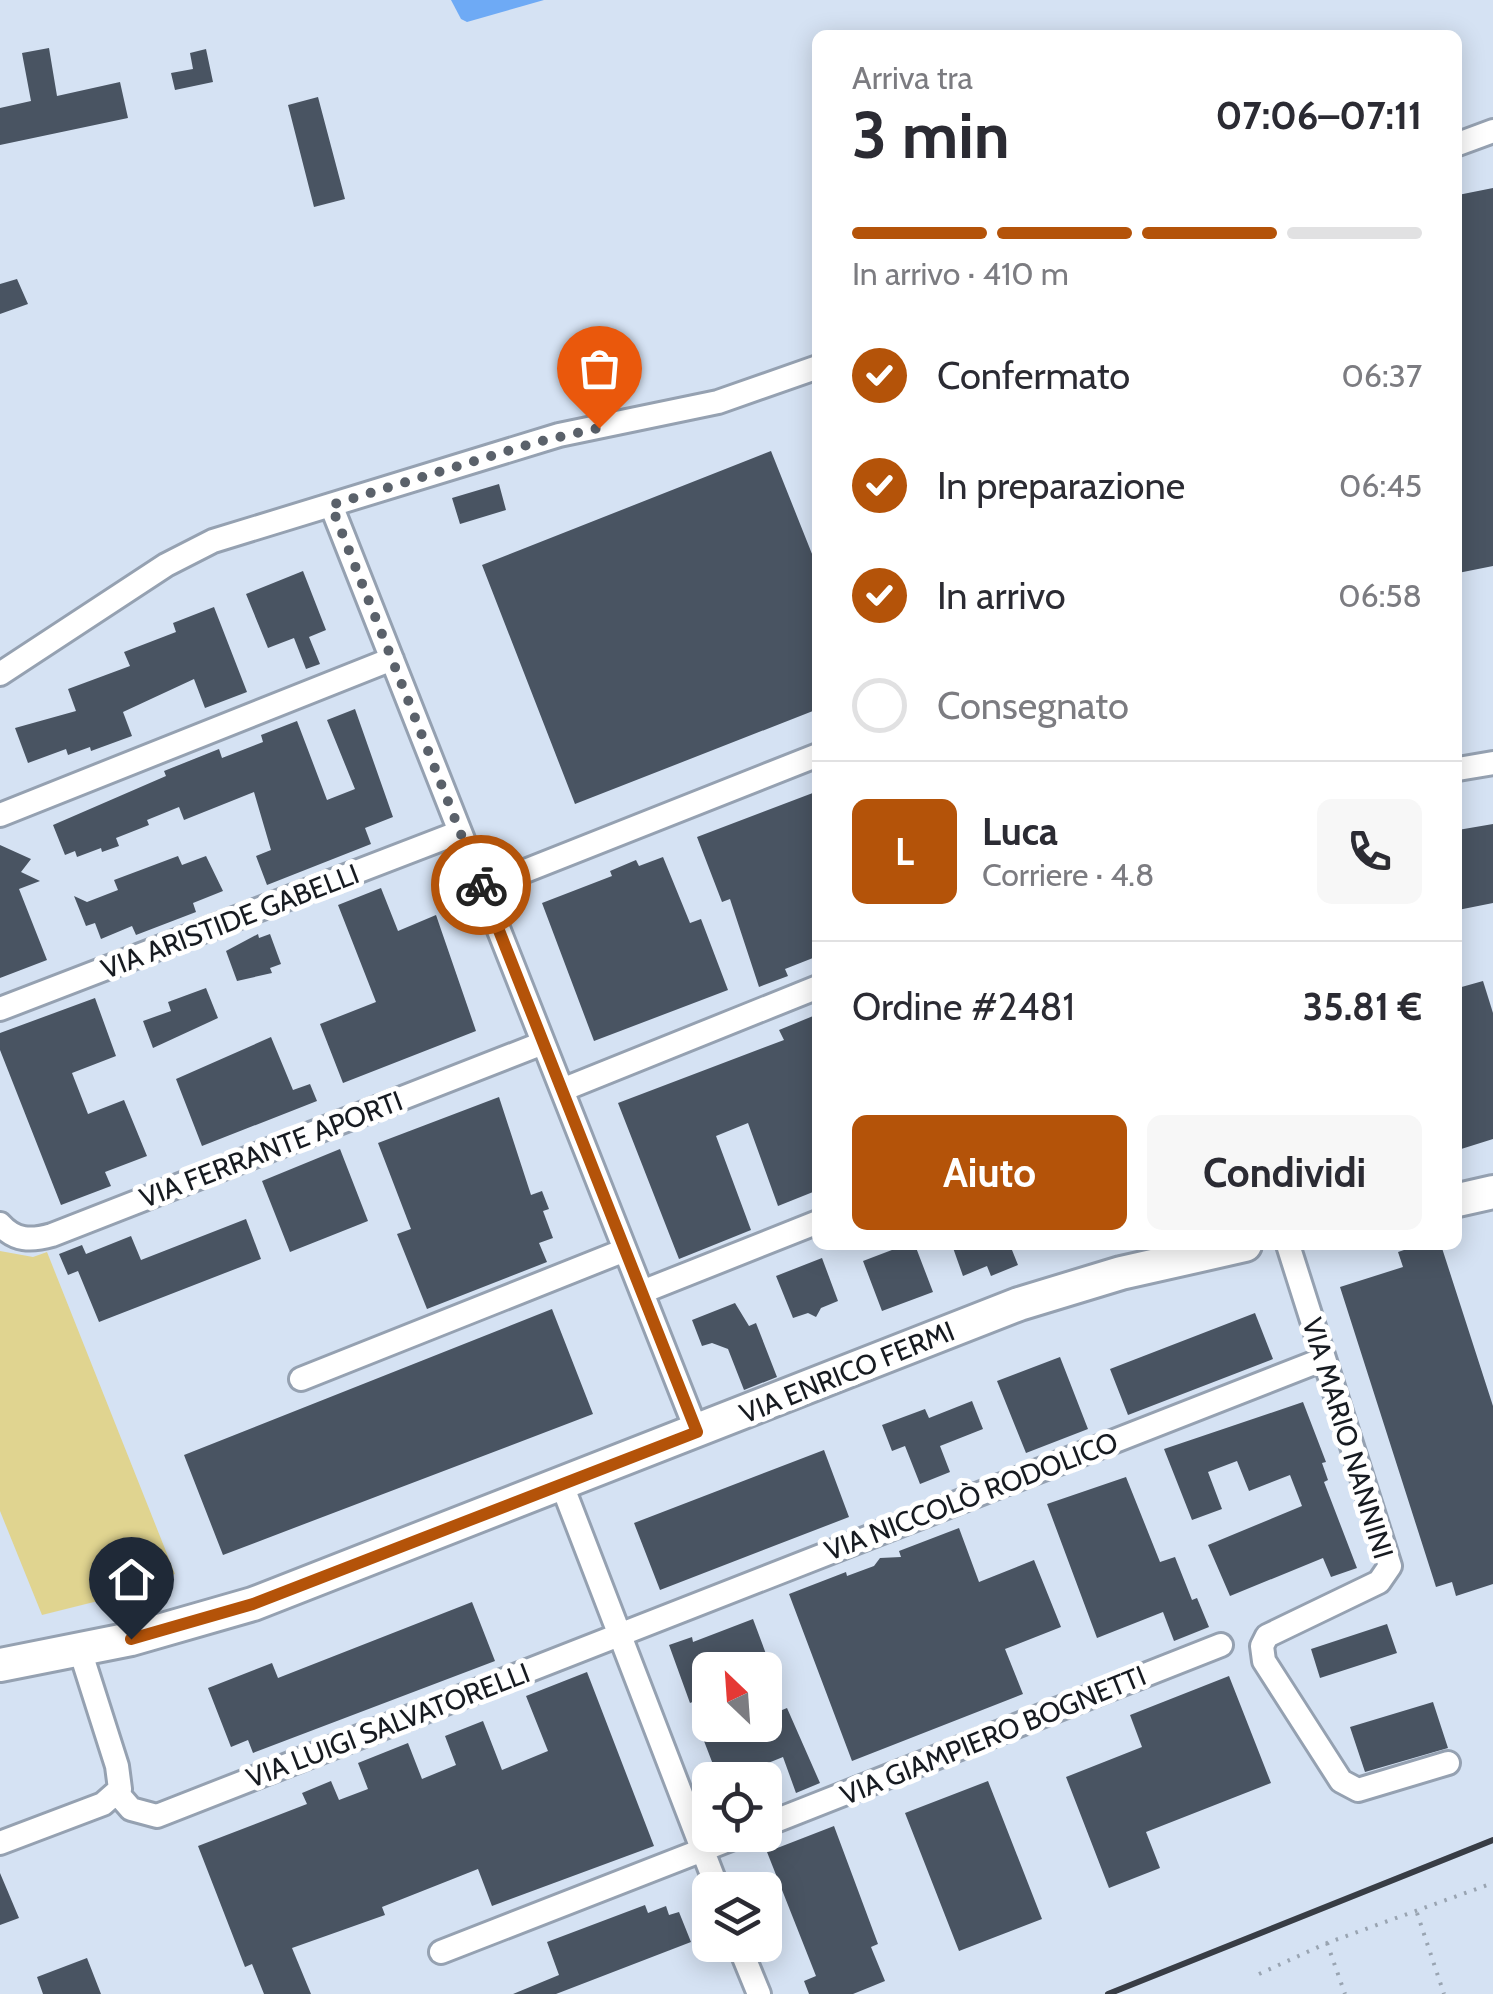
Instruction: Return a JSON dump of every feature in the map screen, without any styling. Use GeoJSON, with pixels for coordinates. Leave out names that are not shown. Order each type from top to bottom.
{"type":"FeatureCollection","features":[{"type":"Feature","properties":{"kind":"street"},"geometry":{"type":"LineString","coordinates":[[1462,143],[1493,131]]}},
{"type":"Feature","properties":{"kind":"street"},"geometry":{"type":"LineString","coordinates":[[0,674],[196,548],[559,436],[718,402],[812,369]]}},
{"type":"Feature","properties":{"kind":"street"},"geometry":{"type":"LineString","coordinates":[[331,505],[697,1432]]}},
{"type":"Feature","properties":{"kind":"street"},"geometry":{"type":"LineString","coordinates":[[0,814],[392,660]]}},
{"type":"Feature","properties":{"kind":"street"},"geometry":{"type":"LineString","coordinates":[[482,888],[812,757]]}},
{"type":"Feature","properties":{"kind":"street"},"geometry":{"type":"LineString","coordinates":[[1462,768],[1493,762]]}},
{"type":"Feature","properties":{"kind":"street","name":"VIA ARISTIDE GABELLI"},"geometry":{"type":"LineString","coordinates":[[0,1009],[460,832]]}},
{"type":"Feature","properties":{"kind":"street"},"geometry":{"type":"LineString","coordinates":[[562,1090],[812,989]]}},
{"type":"Feature","properties":{"kind":"street","name":"VIA FERRANTE APORTI"},"geometry":{"type":"LineString","coordinates":[[0,1224],[25,1239],[52,1235],[543,1043]]}},
{"type":"Feature","properties":{"kind":"street"},"geometry":{"type":"LineString","coordinates":[[1462,1199],[1493,1192]]}},
{"type":"Feature","properties":{"kind":"street"},"geometry":{"type":"LineString","coordinates":[[642,1292],[812,1224]]}},
{"type":"Feature","properties":{"kind":"street"},"geometry":{"type":"LineString","coordinates":[[301,1379],[625,1250]]}},
{"type":"Feature","properties":{"kind":"street","name":"VIA ENRICO FERMI"},"geometry":{"type":"LineString","coordinates":[[0,1665],[80,1650],[253,1604],[1056,1291],[1224,1250]]}},
{"type":"Feature","properties":{"kind":"street","name":"VIA MARIO NANNINI"},"geometry":{"type":"LineString","coordinates":[[1290,1250],[1389,1573],[1267,1636],[1262,1646],[1264,1661],[1341,1781],[1358,1790],[1448,1763]]}},
{"type":"Feature","properties":{"kind":"street","name":"VIA NICCOLÒ RODOLICO"},"geometry":{"type":"LineString","coordinates":[[619,1634],[1324,1359]]}},
{"type":"Feature","properties":{"kind":"street"},"geometry":{"type":"LineString","coordinates":[[562,1485],[692,1824]]}},
{"type":"Feature","properties":{"kind":"street","name":"VIA LUIGI SALVATORELLI"},"geometry":{"type":"LineString","coordinates":[[118,1794],[132,1809],[157,1816],[619,1634]]}},
{"type":"Feature","properties":{"kind":"street","name":"VIA GIAMPIERO BOGNETTI"},"geometry":{"type":"LineString","coordinates":[[782,1819],[1220,1645]]}},
{"type":"Feature","properties":{"kind":"street"},"geometry":{"type":"LineString","coordinates":[[0,1844],[103,1804],[118,1794],[122,1783],[118,1766],[80,1650]]}},
{"type":"Feature","properties":{"kind":"street"},"geometry":{"type":"LineString","coordinates":[[441,1952],[697,1852]]}},
{"type":"Feature","properties":{"kind":"street"},"geometry":{"type":"LineString","coordinates":[[747,1962],[759,1994]]}},
{"type":"Feature","properties":{"kind":"path"},"geometry":{"type":"LineString","coordinates":[[1260,1974],[1328,1944],[1493,1883]]}},
{"type":"Feature","properties":{"kind":"path"},"geometry":{"type":"LineString","coordinates":[[1416,1911],[1444,1994]]}},
{"type":"Feature","properties":{"kind":"path"},"geometry":{"type":"LineString","coordinates":[[1328,1944],[1345,1994]]}},
{"type":"Feature","properties":{"kind":"shaded area"},"geometry":{"type":"Polygon","coordinates":[[[0,1251],[33,1257],[47,1252],[175,1574],[164,1578],[166,1584],[42,1615],[0,1511],[0,1251]]]}},
{"type":"Feature","properties":{"kind":"water"},"geometry":{"type":"Polygon","coordinates":[[[451,0],[544,0],[467,22],[461,19],[451,0]]]}},
{"type":"Feature","properties":{"kind":"building"},"geometry":{"type":"Polygon","coordinates":[[[49,48],[57,96],[120,82],[128,118],[0,145],[0,108],[31,101],[22,53],[49,48]]]}},
{"type":"Feature","properties":{"kind":"building"},"geometry":{"type":"Polygon","coordinates":[[[206,49],[213,82],[175,90],[171,73],[193,69],[190,53],[206,49]]]}},
{"type":"Feature","properties":{"kind":"building"},"geometry":{"type":"Polygon","coordinates":[[[318,97],[345,199],[314,207],[288,105],[318,97]]]}},
{"type":"Feature","properties":{"kind":"building"},"geometry":{"type":"Polygon","coordinates":[[[1493,188],[1493,566],[1462,572],[1462,194],[1493,188]]]}},
{"type":"Feature","properties":{"kind":"building"},"geometry":{"type":"Polygon","coordinates":[[[17,279],[28,304],[0,314],[0,284],[17,279]]]}},
{"type":"Feature","properties":{"kind":"building"},"geometry":{"type":"Polygon","coordinates":[[[771,451],[812,554],[812,711],[575,804],[482,565],[771,451]]]}},
{"type":"Feature","properties":{"kind":"building"},"geometry":{"type":"Polygon","coordinates":[[[499,484],[506,510],[460,524],[452,498],[499,484]]]}},
{"type":"Feature","properties":{"kind":"building"},"geometry":{"type":"Polygon","coordinates":[[[303,571],[326,630],[309,637],[320,664],[306,669],[294,638],[268,648],[246,594],[303,571]]]}},
{"type":"Feature","properties":{"kind":"building"},"geometry":{"type":"Polygon","coordinates":[[[214,607],[247,692],[205,708],[194,679],[123,712],[132,736],[91,751],[90,747],[68,755],[66,749],[28,763],[15,728],[76,711],[68,689],[130,666],[124,652],[176,632],[173,623],[214,607]]]}},
{"type":"Feature","properties":{"kind":"building"},"geometry":{"type":"Polygon","coordinates":[[[355,709],[393,817],[365,828],[371,844],[267,885],[256,856],[271,850],[254,792],[184,820],[179,807],[116,838],[119,846],[77,857],[75,851],[65,855],[53,825],[166,776],[164,771],[219,749],[222,758],[263,742],[261,735],[297,721],[327,800],[355,789],[327,720],[355,709]]]}},
{"type":"Feature","properties":{"kind":"building"},"geometry":{"type":"Polygon","coordinates":[[[812,793],[812,958],[785,969],[788,976],[759,987],[730,899],[722,902],[697,837],[812,793]]]}},
{"type":"Feature","properties":{"kind":"building"},"geometry":{"type":"Polygon","coordinates":[[[1493,824],[1493,903],[1462,909],[1462,829],[1493,824]]]}},
{"type":"Feature","properties":{"kind":"building"},"geometry":{"type":"Polygon","coordinates":[[[0,845],[31,859],[21,872],[40,881],[19,889],[47,960],[0,978],[0,845]]]}},
{"type":"Feature","properties":{"kind":"building"},"geometry":{"type":"Polygon","coordinates":[[[178,856],[182,865],[206,856],[223,891],[193,903],[196,912],[136,935],[132,926],[101,939],[95,923],[86,926],[74,896],[87,902],[118,890],[114,880],[178,856]]]}},
{"type":"Feature","properties":{"kind":"building"},"geometry":{"type":"Polygon","coordinates":[[[663,857],[690,923],[701,919],[728,990],[594,1041],[542,903],[612,876],[610,871],[636,860],[639,866],[663,857]]]}},
{"type":"Feature","properties":{"kind":"building"},"geometry":{"type":"Polygon","coordinates":[[[381,888],[398,931],[436,915],[476,1031],[343,1083],[320,1024],[376,1002],[338,905],[381,888]]]}},
{"type":"Feature","properties":{"kind":"building"},"geometry":{"type":"Polygon","coordinates":[[[258,934],[259,938],[270,934],[281,964],[270,968],[272,973],[237,981],[226,951],[258,934]]]}},
{"type":"Feature","properties":{"kind":"building"},"geometry":{"type":"Polygon","coordinates":[[[1483,981],[1493,1013],[1493,1139],[1462,1149],[1462,987],[1483,981]]]}},
{"type":"Feature","properties":{"kind":"building"},"geometry":{"type":"Polygon","coordinates":[[[206,988],[218,1018],[153,1048],[143,1021],[171,1011],[168,1002],[206,988]]]}},
{"type":"Feature","properties":{"kind":"building"},"geometry":{"type":"Polygon","coordinates":[[[95,998],[116,1056],[72,1073],[88,1114],[124,1100],[147,1156],[105,1172],[111,1186],[61,1205],[0,1050],[0,1033],[95,998]]]}},
{"type":"Feature","properties":{"kind":"building"},"geometry":{"type":"Polygon","coordinates":[[[812,1016],[812,1192],[778,1206],[748,1123],[716,1136],[751,1230],[679,1259],[618,1103],[784,1040],[779,1030],[812,1016]]]}},
{"type":"Feature","properties":{"kind":"building"},"geometry":{"type":"Polygon","coordinates":[[[271,1037],[293,1090],[310,1084],[317,1101],[202,1146],[176,1079],[271,1037]]]}},
{"type":"Feature","properties":{"kind":"building"},"geometry":{"type":"Polygon","coordinates":[[[499,1097],[531,1195],[542,1191],[549,1209],[543,1211],[553,1238],[539,1243],[547,1262],[427,1309],[397,1234],[411,1229],[378,1143],[499,1097]]]}},
{"type":"Feature","properties":{"kind":"building"},"geometry":{"type":"Polygon","coordinates":[[[340,1149],[368,1221],[290,1252],[262,1181],[340,1149]]]}},
{"type":"Feature","properties":{"kind":"building"},"geometry":{"type":"Polygon","coordinates":[[[246,1219],[261,1259],[99,1322],[78,1271],[68,1275],[59,1254],[82,1245],[86,1254],[131,1236],[141,1260],[246,1219]]]}},
{"type":"Feature","properties":{"kind":"building"},"geometry":{"type":"Polygon","coordinates":[[[892,1250],[917,1250],[933,1292],[882,1311],[863,1261],[892,1250]]]}},
{"type":"Feature","properties":{"kind":"building"},"geometry":{"type":"Polygon","coordinates":[[[954,1250],[1012,1250],[1018,1265],[991,1276],[987,1266],[963,1276],[954,1250]]]}},
{"type":"Feature","properties":{"kind":"building"},"geometry":{"type":"Polygon","coordinates":[[[1443,1250],[1493,1406],[1493,1584],[1456,1596],[1452,1582],[1436,1587],[1340,1287],[1403,1267],[1398,1252],[1443,1250]]]}},
{"type":"Feature","properties":{"kind":"building"},"geometry":{"type":"Polygon","coordinates":[[[822,1258],[838,1301],[821,1308],[816,1317],[808,1313],[793,1318],[776,1276],[822,1258]]]}},
{"type":"Feature","properties":{"kind":"building"},"geometry":{"type":"Polygon","coordinates":[[[735,1303],[749,1326],[756,1323],[777,1377],[744,1390],[728,1349],[712,1343],[702,1346],[692,1320],[735,1303]]]}},
{"type":"Feature","properties":{"kind":"building"},"geometry":{"type":"Polygon","coordinates":[[[552,1309],[593,1414],[223,1555],[184,1455],[552,1309]]]}},
{"type":"Feature","properties":{"kind":"building"},"geometry":{"type":"Polygon","coordinates":[[[1255,1313],[1273,1359],[1128,1415],[1110,1369],[1255,1313]]]}},
{"type":"Feature","properties":{"kind":"building"},"geometry":{"type":"Polygon","coordinates":[[[1060,1357],[1088,1429],[1026,1453],[997,1381],[1060,1357]]]}},
{"type":"Feature","properties":{"kind":"building"},"geometry":{"type":"Polygon","coordinates":[[[972,1401],[983,1429],[940,1446],[950,1472],[920,1484],[905,1446],[892,1451],[882,1425],[925,1409],[929,1418],[972,1401]]]}},
{"type":"Feature","properties":{"kind":"building"},"geometry":{"type":"Polygon","coordinates":[[[1303,1402],[1326,1462],[1322,1463],[1328,1480],[1324,1482],[1357,1568],[1331,1577],[1323,1558],[1230,1596],[1208,1545],[1302,1506],[1290,1475],[1249,1491],[1237,1461],[1208,1472],[1222,1509],[1192,1520],[1164,1449],[1303,1402]]]}},
{"type":"Feature","properties":{"kind":"building"},"geometry":{"type":"Polygon","coordinates":[[[824,1450],[849,1517],[660,1590],[634,1523],[824,1450]]]}},
{"type":"Feature","properties":{"kind":"building"},"geometry":{"type":"Polygon","coordinates":[[[1126,1477],[1160,1562],[1175,1557],[1192,1600],[1197,1598],[1209,1627],[1174,1641],[1163,1612],[1097,1638],[1047,1504],[1126,1477]]]}},
{"type":"Feature","properties":{"kind":"building"},"geometry":{"type":"Polygon","coordinates":[[[959,1528],[979,1582],[1034,1560],[1061,1627],[1005,1649],[1023,1694],[852,1761],[789,1594],[846,1572],[847,1576],[874,1566],[880,1558],[901,1557],[899,1551],[959,1528]]]}},
{"type":"Feature","properties":{"kind":"building"},"geometry":{"type":"Polygon","coordinates":[[[472,1602],[495,1661],[253,1753],[248,1740],[231,1747],[208,1688],[272,1663],[278,1678],[472,1602]]]}},
{"type":"Feature","properties":{"kind":"building"},"geometry":{"type":"Polygon","coordinates":[[[753,1619],[765,1652],[692,1652],[690,1703],[669,1645],[692,1637],[693,1642],[753,1619]]]}},
{"type":"Feature","properties":{"kind":"building"},"geometry":{"type":"Polygon","coordinates":[[[1387,1624],[1397,1653],[1320,1678],[1311,1649],[1387,1624]]]}},
{"type":"Feature","properties":{"kind":"building"},"geometry":{"type":"Polygon","coordinates":[[[587,1672],[654,1846],[492,1906],[478,1869],[382,1907],[385,1915],[292,1948],[311,1994],[264,1994],[252,1964],[245,1967],[198,1846],[307,1804],[302,1793],[331,1781],[339,1800],[368,1789],[358,1763],[408,1743],[422,1779],[456,1765],[445,1736],[483,1721],[502,1770],[548,1751],[526,1696],[587,1672]]]}},
{"type":"Feature","properties":{"kind":"building"},"geometry":{"type":"Polygon","coordinates":[[[1229,1676],[1271,1783],[1146,1832],[1160,1868],[1109,1888],[1066,1777],[1142,1747],[1130,1715],[1229,1676]]]}},
{"type":"Feature","properties":{"kind":"building"},"geometry":{"type":"Polygon","coordinates":[[[1433,1702],[1448,1748],[1365,1772],[1350,1727],[1433,1702]]]}},
{"type":"Feature","properties":{"kind":"building"},"geometry":{"type":"Polygon","coordinates":[[[787,1708],[820,1783],[796,1793],[783,1757],[771,1762],[712,1762],[704,1742],[782,1742],[782,1710],[787,1708]]]}},
{"type":"Feature","properties":{"kind":"building"},"geometry":{"type":"Polygon","coordinates":[[[988,1781],[1042,1919],[959,1951],[905,1813],[988,1781]]]}},
{"type":"Feature","properties":{"kind":"building"},"geometry":{"type":"Polygon","coordinates":[[[834,1826],[878,1944],[871,1947],[885,1981],[853,1994],[809,1994],[804,1981],[816,1976],[782,1890],[782,1872],[775,1872],[767,1852],[782,1852],[782,1846],[834,1826]]]}},
{"type":"Feature","properties":{"kind":"building"},"geometry":{"type":"Polygon","coordinates":[[[0,1873],[19,1918],[0,1925],[0,1873]]]}},
{"type":"Feature","properties":{"kind":"building"},"geometry":{"type":"Polygon","coordinates":[[[645,1905],[648,1913],[666,1906],[669,1915],[679,1912],[691,1942],[556,1994],[513,1994],[559,1975],[547,1942],[645,1905]]]}},
{"type":"Feature","properties":{"kind":"building"},"geometry":{"type":"Polygon","coordinates":[[[87,1958],[101,1994],[43,1994],[37,1977],[87,1958]]]}},
{"type":"Feature","properties":{"kind":"railway"},"geometry":{"type":"LineString","coordinates":[[1108,1994],[1493,1840]]}},
{"type":"Feature","properties":{"kind":"way so far"},"geometry":{"type":"LineString","coordinates":[[481,885],[331,505],[537,442],[599,428]]}},
{"type":"Feature","properties":{"kind":"route"},"geometry":{"type":"LineString","coordinates":[[131,1639],[253,1604],[697,1432],[481,885]]}}]}
